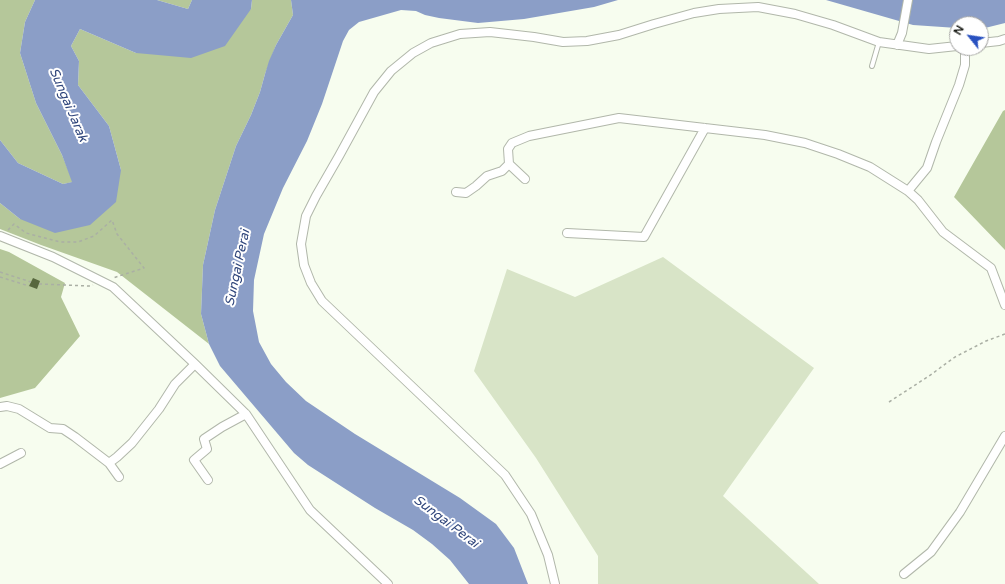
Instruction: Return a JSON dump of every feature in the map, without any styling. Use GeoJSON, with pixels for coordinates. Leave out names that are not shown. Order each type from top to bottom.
{"type":"FeatureCollection","features":[{"type":"Feature","properties":{"kind":"street"},"geometry":{"type":"LineString","coordinates":[[897,45],[902,33],[908,0]]}},
{"type":"Feature","properties":{"kind":"street"},"geometry":{"type":"LineString","coordinates":[[555,584],[548,555],[531,514],[505,475],[322,301],[311,283],[304,265],[301,244],[306,216],[374,92],[391,71],[413,54],[430,43],[460,34],[490,32],[563,42],[587,41],[619,35],[694,13],[719,9],[758,7],[795,14],[833,25],[879,42],[929,49],[949,47]]}},
{"type":"Feature","properties":{"kind":"street"},"geometry":{"type":"LineString","coordinates":[[989,42],[1005,39]]}},
{"type":"Feature","properties":{"kind":"street"},"geometry":{"type":"LineString","coordinates":[[908,191],[927,168],[959,85],[965,56]]}},
{"type":"Feature","properties":{"kind":"street"},"geometry":{"type":"LineString","coordinates":[[525,179],[509,164],[508,149],[512,142],[529,136],[619,118],[765,135],[805,143],[870,167],[908,191],[918,200],[943,232],[991,268],[1005,305]]}},
{"type":"Feature","properties":{"kind":"street"},"geometry":{"type":"LineString","coordinates":[[567,233],[644,237],[705,128]]}},
{"type":"Feature","properties":{"kind":"street"},"geometry":{"type":"LineString","coordinates":[[456,192],[466,193],[487,176],[502,171],[509,164]]}},
{"type":"Feature","properties":{"kind":"street"},"geometry":{"type":"LineString","coordinates":[[1,236],[54,257],[113,287],[246,414],[310,510],[388,584]]}},
{"type":"Feature","properties":{"kind":"street"},"geometry":{"type":"LineString","coordinates":[[109,463],[118,457],[132,443],[159,409],[175,384],[195,364]]}},
{"type":"Feature","properties":{"kind":"street"},"geometry":{"type":"LineString","coordinates":[[0,407],[7,406],[19,409],[50,428],[63,429],[109,463],[119,477]]}},
{"type":"Feature","properties":{"kind":"street"},"geometry":{"type":"LineString","coordinates":[[208,480],[194,460],[207,449],[204,439],[246,414]]}},
{"type":"Feature","properties":{"kind":"street"},"geometry":{"type":"LineString","coordinates":[[904,574],[931,552],[960,512],[1005,436]]}},
{"type":"Feature","properties":{"kind":"street"},"geometry":{"type":"LineString","coordinates":[[0,464],[21,453]]}},
{"type":"Feature","properties":{"kind":"lane"},"geometry":{"type":"LineString","coordinates":[[872,66],[879,42]]}},
{"type":"Feature","properties":{"kind":"path"},"geometry":{"type":"LineString","coordinates":[[1,236],[14,224],[26,234],[60,242],[78,242],[94,236],[112,220],[116,234],[144,268],[90,286],[39,284]]}},
{"type":"Feature","properties":{"kind":"path"},"geometry":{"type":"LineString","coordinates":[[0,272],[31,282]]}},
{"type":"Feature","properties":{"kind":"path"},"geometry":{"type":"LineString","coordinates":[[0,277],[29,286]]}},
{"type":"Feature","properties":{"kind":"path"},"geometry":{"type":"LineString","coordinates":[[889,402],[955,357],[986,341],[1005,334]]}},
{"type":"Feature","properties":{"kind":"green space"},"geometry":{"type":"Polygon","coordinates":[[[0,0],[35,0],[25,22],[20,53],[36,103],[62,155],[73,182],[63,184],[18,163],[0,140],[0,0]]]}},
{"type":"Feature","properties":{"kind":"green space"},"geometry":{"type":"Polygon","coordinates":[[[157,0],[192,0],[188,9],[157,0]]]}},
{"type":"Feature","properties":{"kind":"green space"},"geometry":{"type":"Polygon","coordinates":[[[252,0],[291,0],[293,15],[276,45],[251,115],[236,146],[215,210],[203,265],[201,314],[209,344],[117,272],[0,229],[0,203],[20,219],[121,170],[109,126],[78,85],[79,61],[71,46],[80,29],[136,53],[251,9],[252,0]]]}},
{"type":"Feature","properties":{"kind":"green space"},"geometry":{"type":"Polygon","coordinates":[[[1005,110],[1005,250],[954,197],[1003,111],[1005,110]]]}},
{"type":"Feature","properties":{"kind":"green space"},"geometry":{"type":"Polygon","coordinates":[[[0,249],[9,252],[65,283],[61,297],[80,336],[35,388],[0,398],[0,249]]]}},
{"type":"Feature","properties":{"kind":"green space"},"geometry":{"type":"Polygon","coordinates":[[[663,257],[814,368],[723,496],[819,584],[598,584],[598,556],[536,458],[474,371],[507,269],[575,297],[663,257]]]}},
{"type":"Feature","properties":{"kind":"water","name":"Sungai Jarak"},"geometry":{"type":"Polygon","coordinates":[[[35,0],[157,0],[188,9],[192,0],[252,0],[251,9],[225,46],[191,58],[136,53],[80,29],[71,46],[79,61],[78,85],[109,126],[121,170],[116,202],[90,225],[55,233],[20,219],[0,203],[0,140],[18,163],[63,184],[72,182],[62,155],[36,103],[20,53],[25,22],[35,0]]]}},
{"type":"Feature","properties":{"kind":"water","name":"Sungai Perai"},"geometry":{"type":"Polygon","coordinates":[[[291,0],[618,0],[594,7],[524,19],[478,23],[439,18],[425,15],[416,11],[401,10],[359,22],[349,30],[343,41],[322,104],[307,141],[283,188],[264,234],[254,280],[253,311],[259,342],[271,364],[286,382],[306,401],[355,434],[460,498],[496,524],[514,548],[528,584],[469,584],[450,560],[432,544],[413,530],[375,508],[308,465],[294,453],[220,366],[209,344],[201,314],[203,265],[215,210],[236,146],[260,92],[269,61],[293,15],[291,0]]]}},
{"type":"Feature","properties":{"kind":"water"},"geometry":{"type":"Polygon","coordinates":[[[826,0],[1005,0],[1005,23],[989,27],[989,16],[949,16],[949,27],[913,25],[826,0]]]}},
{"type":"Feature","properties":{"kind":"building"},"geometry":{"type":"Polygon","coordinates":[[[33,278],[40,281],[37,289],[29,286],[33,278]]]}}]}
